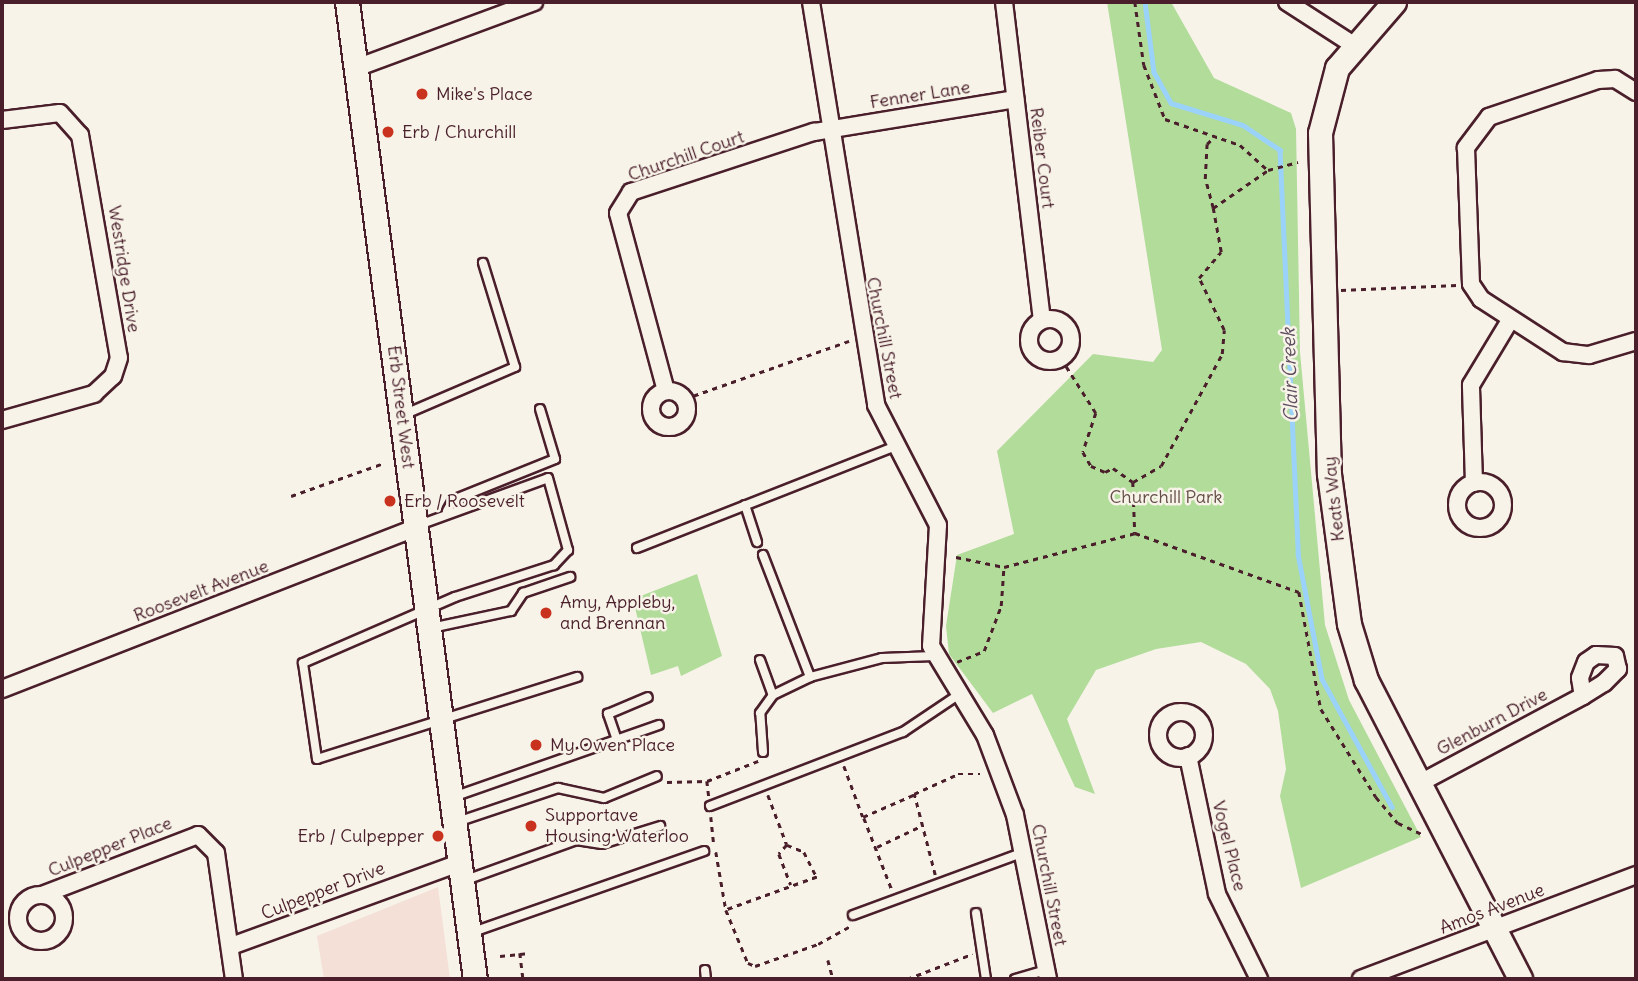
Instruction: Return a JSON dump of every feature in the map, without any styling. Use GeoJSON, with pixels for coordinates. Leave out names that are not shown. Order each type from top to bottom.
{"type":"FeatureCollection","features":[{"type":"Feature","properties":{"kind":"street","name":"Erb Street West"},"geometry":{"type":"LineString","coordinates":[[346,2],[403,415],[414,528],[475,979]]}},
{"type":"Feature","properties":{"kind":"street"},"geometry":{"type":"LineString","coordinates":[[356,68],[534,2]]}},
{"type":"Feature","properties":{"kind":"street","name":"Churchill Street"},"geometry":{"type":"LineString","coordinates":[[811,2],[862,337],[876,405],[896,446],[929,497],[938,524],[930,607],[934,656],[994,756],[1024,852],[1047,975]]}},
{"type":"Feature","properties":{"kind":"street","name":"Reiber Court"},"geometry":{"type":"LineString","coordinates":[[1004,2],[1042,320],[1031,331],[1031,350],[1045,361],[1061,358]]}},
{"type":"Feature","properties":{"kind":"street"},"geometry":{"type":"LineString","coordinates":[[1287,2],[1352,44]]}},
{"type":"Feature","properties":{"kind":"street","name":"Keats Way"},"geometry":{"type":"LineString","coordinates":[[1394,2],[1352,44],[1326,99],[1318,164],[1329,474],[1349,624],[1366,680],[1520,979]]}},
{"type":"Feature","properties":{"kind":"street"},"geometry":{"type":"LineString","coordinates":[[1636,92],[1615,79],[1598,80],[1478,124],[1466,148],[1471,284],[1509,322],[1563,352],[1589,355],[1636,341]]}},
{"type":"Feature","properties":{"kind":"street","name":"Fenner Lane"},"geometry":{"type":"LineString","coordinates":[[831,128],[1015,99]]}},
{"type":"Feature","properties":{"kind":"street","name":"Westridge Drive"},"geometry":{"type":"LineString","coordinates":[[2,120],[60,113],[80,135],[120,358],[113,376],[94,394],[2,419]]}},
{"type":"Feature","properties":{"kind":"street","name":"Churchill Court"},"geometry":{"type":"LineString","coordinates":[[666,391],[618,214],[621,202],[631,192],[831,128]]}},
{"type":"Feature","properties":{"kind":"street"},"geometry":{"type":"LineString","coordinates":[[1042,320],[1056,319],[1070,331],[1069,350],[1061,358]]}},
{"type":"Feature","properties":{"kind":"street"},"geometry":{"type":"LineString","coordinates":[[1474,483],[1471,384],[1509,322]]}},
{"type":"Feature","properties":{"kind":"street"},"geometry":{"type":"LineString","coordinates":[[666,391],[684,399],[681,422],[663,425],[653,416],[652,403],[666,391]]}},
{"type":"Feature","properties":{"kind":"street","name":"Roosevelt Avenue"},"geometry":{"type":"LineString","coordinates":[[2,689],[414,528]]}},
{"type":"Feature","properties":{"kind":"street","name":"Glenburn Drive"},"geometry":{"type":"LineString","coordinates":[[1420,783],[1583,696]]}},
{"type":"Feature","properties":{"kind":"street","name":"Vogel Place"},"geometry":{"type":"LineString","coordinates":[[1188,756],[1217,894],[1259,979]]}},
{"type":"Feature","properties":{"kind":"street","name":"Culpepper Place"},"geometry":{"type":"LineString","coordinates":[[42,895],[198,835],[216,853],[234,946]]}},
{"type":"Feature","properties":{"kind":"street","name":"Culpepper Drive"},"geometry":{"type":"LineString","coordinates":[[234,946],[460,872]]}},
{"type":"Feature","properties":{"kind":"street","name":"Amos Avenue"},"geometry":{"type":"LineString","coordinates":[[1362,979],[1636,875]]}},
{"type":"Feature","properties":{"kind":"street"},"geometry":{"type":"LineString","coordinates":[[234,946],[234,979]]}},
{"type":"Feature","properties":{"kind":"lane"},"geometry":{"type":"LineString","coordinates":[[403,415],[515,367],[483,262]]}},
{"type":"Feature","properties":{"kind":"lane"},"geometry":{"type":"LineString","coordinates":[[447,511],[453,499],[555,459],[540,409]]}},
{"type":"Feature","properties":{"kind":"lane"},"geometry":{"type":"LineString","coordinates":[[637,548],[896,446]]}},
{"type":"Feature","properties":{"kind":"lane"},"geometry":{"type":"LineString","coordinates":[[414,528],[447,511],[460,513],[548,478],[568,550],[554,565],[427,620],[303,663],[317,759],[439,716],[577,677]]}},
{"type":"Feature","properties":{"kind":"lane"},"geometry":{"type":"LineString","coordinates":[[745,505],[757,542]]}},
{"type":"Feature","properties":{"kind":"lane"},"geometry":{"type":"LineString","coordinates":[[763,555],[810,677]]}},
{"type":"Feature","properties":{"kind":"lane"},"geometry":{"type":"LineString","coordinates":[[427,620],[511,611],[523,593],[570,577]]}},
{"type":"Feature","properties":{"kind":"lane"},"geometry":{"type":"LineString","coordinates":[[763,752],[760,713],[773,695],[810,677],[882,658],[934,656]]}},
{"type":"Feature","properties":{"kind":"lane"},"geometry":{"type":"LineString","coordinates":[[760,660],[773,695]]}},
{"type":"Feature","properties":{"kind":"lane"},"geometry":{"type":"LineString","coordinates":[[710,806],[904,733],[958,695]]}},
{"type":"Feature","properties":{"kind":"lane"},"geometry":{"type":"LineString","coordinates":[[617,740],[608,714],[648,697]]}},
{"type":"Feature","properties":{"kind":"lane"},"geometry":{"type":"LineString","coordinates":[[450,797],[513,781],[659,725]]}},
{"type":"Feature","properties":{"kind":"lane"},"geometry":{"type":"LineString","coordinates":[[454,823],[558,788],[604,798],[657,776]]}},
{"type":"Feature","properties":{"kind":"lane"},"geometry":{"type":"LineString","coordinates":[[460,872],[576,839],[602,844],[660,826]]}},
{"type":"Feature","properties":{"kind":"lane"},"geometry":{"type":"LineString","coordinates":[[469,934],[705,851]]}},
{"type":"Feature","properties":{"kind":"lane"},"geometry":{"type":"LineString","coordinates":[[853,915],[1024,852]]}},
{"type":"Feature","properties":{"kind":"lane"},"geometry":{"type":"LineString","coordinates":[[976,913],[986,979]]}},
{"type":"Feature","properties":{"kind":"lane"},"geometry":{"type":"LineString","coordinates":[[1015,979],[1047,975]]}},
{"type":"Feature","properties":{"kind":"path"},"geometry":{"type":"LineString","coordinates":[[1135,2],[1159,108],[1165,118],[1240,145],[1268,170]]}},
{"type":"Feature","properties":{"kind":"path"},"geometry":{"type":"LineString","coordinates":[[1133,482],[1161,466],[1222,354],[1224,330],[1199,278],[1221,252],[1205,179],[1206,144],[1214,137]]}},
{"type":"Feature","properties":{"kind":"path"},"geometry":{"type":"LineString","coordinates":[[1213,208],[1268,170],[1298,162]]}},
{"type":"Feature","properties":{"kind":"path"},"geometry":{"type":"LineString","coordinates":[[1341,290],[1471,284]]}},
{"type":"Feature","properties":{"kind":"path"},"geometry":{"type":"LineString","coordinates":[[684,399],[862,337]]}},
{"type":"Feature","properties":{"kind":"path"},"geometry":{"type":"LineString","coordinates":[[1061,358],[1096,413],[1083,452],[1091,466],[1105,472],[1113,468],[1133,482]]}},
{"type":"Feature","properties":{"kind":"path"},"geometry":{"type":"LineString","coordinates":[[291,496],[384,463]]}},
{"type":"Feature","properties":{"kind":"path"},"geometry":{"type":"LineString","coordinates":[[1133,482],[1135,533]]}},
{"type":"Feature","properties":{"kind":"path"},"geometry":{"type":"LineString","coordinates":[[956,556],[1004,567],[1135,533],[1299,592],[1321,709],[1376,797],[1398,822],[1422,834]]}},
{"type":"Feature","properties":{"kind":"path"},"geometry":{"type":"LineString","coordinates":[[955,663],[984,651],[1001,606],[1004,567]]}},
{"type":"Feature","properties":{"kind":"path"},"geometry":{"type":"LineString","coordinates":[[707,781],[756,764],[763,752]]}},
{"type":"Feature","properties":{"kind":"path"},"geometry":{"type":"LineString","coordinates":[[841,756],[895,899]]}},
{"type":"Feature","properties":{"kind":"path"},"geometry":{"type":"LineString","coordinates":[[863,817],[958,774],[980,774]]}},
{"type":"Feature","properties":{"kind":"path"},"geometry":{"type":"LineString","coordinates":[[726,911],[817,877],[804,852],[787,845],[764,785]]}},
{"type":"Feature","properties":{"kind":"path"},"geometry":{"type":"LineString","coordinates":[[914,794],[938,883]]}},
{"type":"Feature","properties":{"kind":"path"},"geometry":{"type":"LineString","coordinates":[[710,806],[726,911],[748,963],[755,966],[841,933],[853,915]]}},
{"type":"Feature","properties":{"kind":"path"},"geometry":{"type":"LineString","coordinates":[[876,848],[921,826]]}},
{"type":"Feature","properties":{"kind":"path"},"geometry":{"type":"LineString","coordinates":[[787,845],[779,854],[791,887]]}},
{"type":"Feature","properties":{"kind":"path"},"geometry":{"type":"LineString","coordinates":[[907,979],[982,950]]}},
{"type":"Feature","properties":{"kind":"path"},"geometry":{"type":"LineString","coordinates":[[500,956],[527,953]]}},
{"type":"Feature","properties":{"kind":"path"},"geometry":{"type":"LineString","coordinates":[[520,954],[523,979]]}},
{"type":"Feature","properties":{"kind":"path"},"geometry":{"type":"LineString","coordinates":[[828,960],[833,979]]}},
{"type":"Feature","properties":{"kind":"shaded area"},"geometry":{"type":"Polygon","coordinates":[[[438,887],[450,979],[324,979],[317,936],[438,887]]]}},
{"type":"Feature","properties":{"kind":"green space","name":"Churchill Park"},"geometry":{"type":"Polygon","coordinates":[[[1107,2],[1171,2],[1214,78],[1291,113],[1296,129],[1300,352],[1325,625],[1349,700],[1421,837],[1301,888],[1280,796],[1286,769],[1278,711],[1270,689],[1246,664],[1201,642],[1156,649],[1096,670],[1067,719],[1095,794],[1075,787],[1032,694],[993,713],[949,654],[946,626],[957,555],[1014,534],[997,451],[1093,354],[1153,362],[1162,350],[1107,2]]]}},
{"type":"Feature","properties":{"kind":"green space"},"geometry":{"type":"Polygon","coordinates":[[[697,574],[722,656],[681,676],[678,666],[651,675],[633,599],[697,574]]]}},
{"type":"Feature","properties":{"kind":"waterway","name":"Clair Creek"},"geometry":{"type":"LineString","coordinates":[[1145,2],[1154,72],[1171,103],[1243,125],[1280,150],[1298,554],[1322,679],[1392,807]]}},
{"type":"Feature","properties":{"kind":"place","name":"Mike's Place"},"geometry":{"type":"Point","coordinates":[422,94]}},
{"type":"Feature","properties":{"kind":"place","name":"Erb / Churchill"},"geometry":{"type":"Point","coordinates":[388,132]}},
{"type":"Feature","properties":{"kind":"place","name":"Erb / Roosevelt"},"geometry":{"type":"Point","coordinates":[390,501]}},
{"type":"Feature","properties":{"kind":"place","name":"Amy, Appleby, and Brennan"},"geometry":{"type":"Point","coordinates":[546,613]}},
{"type":"Feature","properties":{"kind":"place","name":"My Owen Place"},"geometry":{"type":"Point","coordinates":[536,745]}},
{"type":"Feature","properties":{"kind":"place","name":"Supportave Housing Waterloo"},"geometry":{"type":"Point","coordinates":[531,826]}},
{"type":"Feature","properties":{"kind":"place","name":"Erb / Culpepper"},"geometry":{"type":"Point","coordinates":[438,836]}}]}
